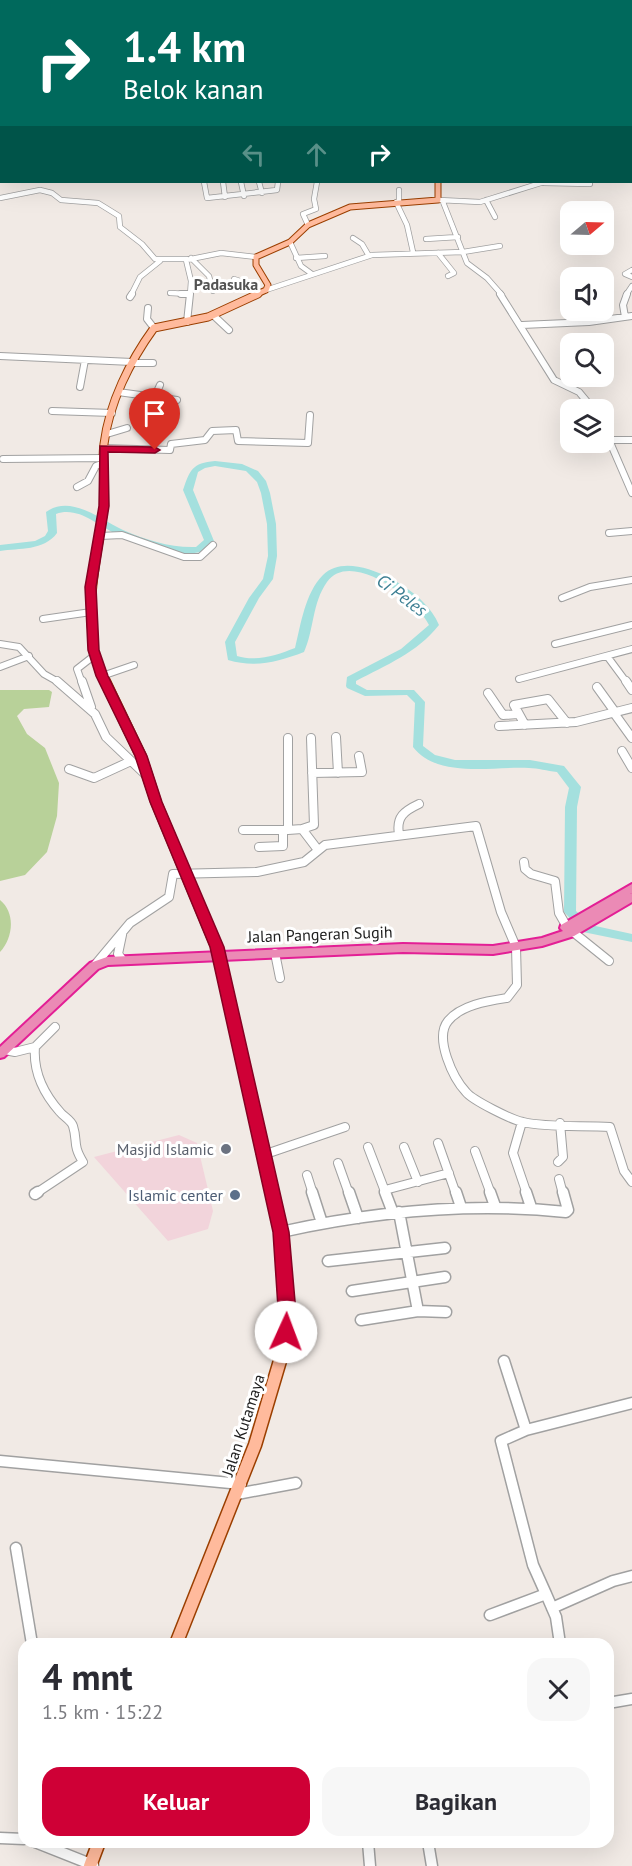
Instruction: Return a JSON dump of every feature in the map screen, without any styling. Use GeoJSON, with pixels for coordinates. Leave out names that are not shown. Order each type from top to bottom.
{"type":"FeatureCollection","features":[{"type":"Feature","properties":{"kind":"highway"},"geometry":{"type":"LineString","coordinates":[[597,913],[632,888]]}},
{"type":"Feature","properties":{"kind":"highway"},"geometry":{"type":"LineString","coordinates":[[597,913],[632,897]]}},
{"type":"Feature","properties":{"kind":"highway","name":"Jalan Pangeran Sugih"},"geometry":{"type":"LineString","coordinates":[[3,1052],[94,966],[107,961],[219,954],[403,948],[493,950],[532,944],[571,929],[597,913]]}},
{"type":"Feature","properties":{"kind":"main road"},"geometry":{"type":"LineString","coordinates":[[154,328],[213,315],[266,290],[268,284],[256,265],[256,257],[290,242],[308,225],[350,207],[397,202],[441,201],[438,183]]}},
{"type":"Feature","properties":{"kind":"main road","name":"Jalan Kutamaya"},"geometry":{"type":"LineString","coordinates":[[154,328],[132,363],[118,392],[103,448],[106,486],[91,587],[95,655],[102,676],[149,778],[219,954],[281,1232],[288,1313],[273,1389],[239,1489],[178,1638]]}},
{"type":"Feature","properties":{"kind":"main road"},"geometry":{"type":"LineString","coordinates":[[92,1865],[97,1848]]}},
{"type":"Feature","properties":{"kind":"street"},"geometry":{"type":"LineString","coordinates":[[204,183],[207,198],[244,196],[278,190],[278,183]]}},
{"type":"Feature","properties":{"kind":"street"},"geometry":{"type":"LineString","coordinates":[[223,183],[225,197]]}},
{"type":"Feature","properties":{"kind":"street"},"geometry":{"type":"LineString","coordinates":[[241,183],[244,196]]}},
{"type":"Feature","properties":{"kind":"street"},"geometry":{"type":"LineString","coordinates":[[259,183],[262,193]]}},
{"type":"Feature","properties":{"kind":"street"},"geometry":{"type":"LineString","coordinates":[[308,225],[303,214],[316,209],[314,199],[317,183]]}},
{"type":"Feature","properties":{"kind":"street"},"geometry":{"type":"LineString","coordinates":[[586,399],[579,390],[561,386],[554,380],[543,365],[522,325],[491,282],[467,263],[441,201],[477,203],[543,183],[590,184]]}},
{"type":"Feature","properties":{"kind":"street"},"geometry":{"type":"LineString","coordinates":[[0,198],[40,190],[52,193],[61,200],[100,204],[118,216],[120,227],[142,244],[155,260],[160,261]]}},
{"type":"Feature","properties":{"kind":"street"},"geometry":{"type":"LineString","coordinates":[[399,190],[397,202],[407,225],[413,252]]}},
{"type":"Feature","properties":{"kind":"street"},"geometry":{"type":"LineString","coordinates":[[486,200],[495,217]]}},
{"type":"Feature","properties":{"kind":"street"},"geometry":{"type":"LineString","coordinates":[[426,239],[458,237]]}},
{"type":"Feature","properties":{"kind":"street"},"geometry":{"type":"LineString","coordinates":[[353,238],[362,244],[369,256]]}},
{"type":"Feature","properties":{"kind":"street"},"geometry":{"type":"LineString","coordinates":[[290,242],[301,266],[312,274]]}},
{"type":"Feature","properties":{"kind":"street"},"geometry":{"type":"LineString","coordinates":[[266,290],[369,256],[413,252],[463,252],[500,246]]}},
{"type":"Feature","properties":{"kind":"street"},"geometry":{"type":"LineString","coordinates":[[130,297],[139,278],[160,261],[221,253],[256,257]]}},
{"type":"Feature","properties":{"kind":"street"},"geometry":{"type":"LineString","coordinates":[[438,253],[454,273],[448,276]]}},
{"type":"Feature","properties":{"kind":"street"},"geometry":{"type":"LineString","coordinates":[[296,258],[326,256]]}},
{"type":"Feature","properties":{"kind":"street"},"geometry":{"type":"LineString","coordinates":[[189,259],[209,276],[213,291]]}},
{"type":"Feature","properties":{"kind":"street"},"geometry":{"type":"LineString","coordinates":[[187,322],[191,281],[189,259]]}},
{"type":"Feature","properties":{"kind":"street"},"geometry":{"type":"LineString","coordinates":[[632,270],[625,274],[632,277]]}},
{"type":"Feature","properties":{"kind":"street"},"geometry":{"type":"LineString","coordinates":[[234,279],[246,284],[257,295]]}},
{"type":"Feature","properties":{"kind":"street"},"geometry":{"type":"LineString","coordinates":[[625,317],[623,305],[629,288],[632,286]]}},
{"type":"Feature","properties":{"kind":"street"},"geometry":{"type":"LineString","coordinates":[[170,293],[189,294]]}},
{"type":"Feature","properties":{"kind":"street"},"geometry":{"type":"LineString","coordinates":[[148,308],[147,319],[154,328]]}},
{"type":"Feature","properties":{"kind":"street"},"geometry":{"type":"LineString","coordinates":[[213,315],[229,330]]}},
{"type":"Feature","properties":{"kind":"street"},"geometry":{"type":"LineString","coordinates":[[522,325],[592,322],[632,316]]}},
{"type":"Feature","properties":{"kind":"street"},"geometry":{"type":"LineString","coordinates":[[0,356],[153,363]]}},
{"type":"Feature","properties":{"kind":"street"},"geometry":{"type":"LineString","coordinates":[[80,387],[85,360]]}},
{"type":"Feature","properties":{"kind":"street"},"geometry":{"type":"LineString","coordinates":[[155,396],[160,385]]}},
{"type":"Feature","properties":{"kind":"street"},"geometry":{"type":"LineString","coordinates":[[118,392],[177,400]]}},
{"type":"Feature","properties":{"kind":"street"},"geometry":{"type":"LineString","coordinates":[[52,411],[112,413]]}},
{"type":"Feature","properties":{"kind":"street"},"geometry":{"type":"LineString","coordinates":[[103,448],[170,450],[171,444],[205,440],[212,431],[236,430],[238,441],[308,443],[310,416]]}},
{"type":"Feature","properties":{"kind":"street"},"geometry":{"type":"LineString","coordinates":[[107,434],[127,428]]}},
{"type":"Feature","properties":{"kind":"street"},"geometry":{"type":"LineString","coordinates":[[614,440],[632,440]]}},
{"type":"Feature","properties":{"kind":"street"},"geometry":{"type":"LineString","coordinates":[[614,448],[632,493]]}},
{"type":"Feature","properties":{"kind":"street"},"geometry":{"type":"LineString","coordinates":[[3,459],[104,460]]}},
{"type":"Feature","properties":{"kind":"street"},"geometry":{"type":"LineString","coordinates":[[77,488],[88,481],[96,466],[104,460]]}},
{"type":"Feature","properties":{"kind":"street"},"geometry":{"type":"LineString","coordinates":[[609,532],[632,531]]}},
{"type":"Feature","properties":{"kind":"street"},"geometry":{"type":"LineString","coordinates":[[100,536],[122,536],[184,557],[200,557],[213,545]]}},
{"type":"Feature","properties":{"kind":"street"},"geometry":{"type":"LineString","coordinates":[[562,598],[590,587],[632,580]]}},
{"type":"Feature","properties":{"kind":"street"},"geometry":{"type":"LineString","coordinates":[[43,619],[91,612]]}},
{"type":"Feature","properties":{"kind":"street"},"geometry":{"type":"LineString","coordinates":[[555,644],[632,625]]}},
{"type":"Feature","properties":{"kind":"street"},"geometry":{"type":"LineString","coordinates":[[0,644],[19,647],[44,674],[61,682],[95,714]]}},
{"type":"Feature","properties":{"kind":"street"},"geometry":{"type":"LineString","coordinates":[[519,679],[632,650]]}},
{"type":"Feature","properties":{"kind":"street"},"geometry":{"type":"LineString","coordinates":[[95,655],[76,669],[95,714],[106,737],[149,778]]}},
{"type":"Feature","properties":{"kind":"street"},"geometry":{"type":"LineString","coordinates":[[0,667],[29,656]]}},
{"type":"Feature","properties":{"kind":"street"},"geometry":{"type":"LineString","coordinates":[[607,656],[632,690]]}},
{"type":"Feature","properties":{"kind":"street"},"geometry":{"type":"LineString","coordinates":[[102,676],[134,665]]}},
{"type":"Feature","properties":{"kind":"street"},"geometry":{"type":"LineString","coordinates":[[597,687],[632,738]]}},
{"type":"Feature","properties":{"kind":"street"},"geometry":{"type":"LineString","coordinates":[[488,693],[503,715],[518,714]]}},
{"type":"Feature","properties":{"kind":"street"},"geometry":{"type":"LineString","coordinates":[[525,725],[514,705],[548,699],[567,723]]}},
{"type":"Feature","properties":{"kind":"street"},"geometry":{"type":"LineString","coordinates":[[499,726],[567,723],[632,709]]}},
{"type":"Feature","properties":{"kind":"street"},"geometry":{"type":"LineString","coordinates":[[336,737],[338,773]]}},
{"type":"Feature","properties":{"kind":"street"},"geometry":{"type":"LineString","coordinates":[[259,847],[282,846],[286,830],[288,738]]}},
{"type":"Feature","properties":{"kind":"street"},"geometry":{"type":"LineString","coordinates":[[243,830],[302,830],[314,825],[311,738]]}},
{"type":"Feature","properties":{"kind":"street"},"geometry":{"type":"LineString","coordinates":[[622,751],[632,768]]}},
{"type":"Feature","properties":{"kind":"street"},"geometry":{"type":"LineString","coordinates":[[312,773],[362,772],[359,756]]}},
{"type":"Feature","properties":{"kind":"street"},"geometry":{"type":"LineString","coordinates":[[69,769],[94,778],[131,761]]}},
{"type":"Feature","properties":{"kind":"street"},"geometry":{"type":"LineString","coordinates":[[399,834],[397,823],[401,814],[419,804]]}},
{"type":"Feature","properties":{"kind":"street"},"geometry":{"type":"LineString","coordinates":[[94,966],[123,931],[141,915],[164,903],[169,897],[173,874],[257,872],[304,862],[325,845],[399,834],[478,827],[501,912],[516,947],[515,991],[507,998],[478,1003],[456,1013],[445,1025],[444,1044],[450,1069],[467,1094],[522,1122],[610,1127],[624,1171],[632,1182]]}},
{"type":"Feature","properties":{"kind":"street"},"geometry":{"type":"LineString","coordinates":[[302,830],[318,850]]}},
{"type":"Feature","properties":{"kind":"street"},"geometry":{"type":"LineString","coordinates":[[524,862],[525,869],[531,874],[555,881],[559,913],[571,929],[609,961]]}},
{"type":"Feature","properties":{"kind":"street"},"geometry":{"type":"LineString","coordinates":[[122,959],[118,954],[123,931]]}},
{"type":"Feature","properties":{"kind":"street"},"geometry":{"type":"LineString","coordinates":[[275,953],[280,978]]}},
{"type":"Feature","properties":{"kind":"street"},"geometry":{"type":"LineString","coordinates":[[3,1052],[15,1052],[35,1047],[55,1027]]}},
{"type":"Feature","properties":{"kind":"street"},"geometry":{"type":"LineString","coordinates":[[34,1194],[83,1162],[74,1148],[73,1126],[58,1110],[41,1084],[34,1057],[35,1047]]}},
{"type":"Feature","properties":{"kind":"street"},"geometry":{"type":"LineString","coordinates":[[522,1122],[513,1153],[531,1207]]}},
{"type":"Feature","properties":{"kind":"street"},"geometry":{"type":"LineString","coordinates":[[558,1162],[562,1157],[560,1123]]}},
{"type":"Feature","properties":{"kind":"street"},"geometry":{"type":"LineString","coordinates":[[263,1155],[345,1127]]}},
{"type":"Feature","properties":{"kind":"street"},"geometry":{"type":"LineString","coordinates":[[438,1143],[461,1207]]}},
{"type":"Feature","properties":{"kind":"street"},"geometry":{"type":"LineString","coordinates":[[369,1147],[396,1213],[408,1252],[418,1311]]}},
{"type":"Feature","properties":{"kind":"street"},"geometry":{"type":"LineString","coordinates":[[404,1147],[418,1182]]}},
{"type":"Feature","properties":{"kind":"street"},"geometry":{"type":"LineString","coordinates":[[475,1151],[495,1206]]}},
{"type":"Feature","properties":{"kind":"street"},"geometry":{"type":"LineString","coordinates":[[338,1163],[358,1218]]}},
{"type":"Feature","properties":{"kind":"street"},"geometry":{"type":"LineString","coordinates":[[385,1190],[449,1173]]}},
{"type":"Feature","properties":{"kind":"street"},"geometry":{"type":"LineString","coordinates":[[307,1175],[322,1223]]}},
{"type":"Feature","properties":{"kind":"street"},"geometry":{"type":"LineString","coordinates":[[281,1232],[358,1218],[461,1207],[531,1207],[568,1210],[558,1179]]}},
{"type":"Feature","properties":{"kind":"street"},"geometry":{"type":"LineString","coordinates":[[328,1261],[445,1248]]}},
{"type":"Feature","properties":{"kind":"street"},"geometry":{"type":"LineString","coordinates":[[352,1291],[445,1277]]}},
{"type":"Feature","properties":{"kind":"street"},"geometry":{"type":"LineString","coordinates":[[361,1320],[418,1311],[446,1312]]}},
{"type":"Feature","properties":{"kind":"street"},"geometry":{"type":"LineString","coordinates":[[504,1361],[526,1430]]}},
{"type":"Feature","properties":{"kind":"street"},"geometry":{"type":"LineString","coordinates":[[559,1638],[552,1608],[532,1565],[501,1441],[509,1435],[526,1430],[632,1403]]}},
{"type":"Feature","properties":{"kind":"street"},"geometry":{"type":"LineString","coordinates":[[0,1461],[239,1489],[296,1483]]}},
{"type":"Feature","properties":{"kind":"street"},"geometry":{"type":"LineString","coordinates":[[16,1548],[31,1638]]}},
{"type":"Feature","properties":{"kind":"street"},"geometry":{"type":"LineString","coordinates":[[552,1608],[613,1581],[632,1576]]}},
{"type":"Feature","properties":{"kind":"street"},"geometry":{"type":"LineString","coordinates":[[490,1615],[546,1594]]}},
{"type":"Feature","properties":{"kind":"street"},"geometry":{"type":"LineString","coordinates":[[614,1702],[632,1700]]}},
{"type":"Feature","properties":{"kind":"street"},"geometry":{"type":"LineString","coordinates":[[0,1838],[18,1839]]}},
{"type":"Feature","properties":{"kind":"street"},"geometry":{"type":"LineString","coordinates":[[50,1848],[92,1865]]}},
{"type":"Feature","properties":{"kind":"street"},"geometry":{"type":"LineString","coordinates":[[368,1848],[370,1866]]}},
{"type":"Feature","properties":{"kind":"street"},"geometry":{"type":"LineString","coordinates":[[429,1848],[432,1866]]}},
{"type":"Feature","properties":{"kind":"shaded area"},"geometry":{"type":"Polygon","coordinates":[[[179,1135],[197,1143],[213,1211],[208,1229],[168,1241],[94,1157],[179,1135]]]}},
{"type":"Feature","properties":{"kind":"green space"},"geometry":{"type":"Polygon","coordinates":[[[0,690],[49,690],[52,692],[49,707],[24,709],[17,716],[27,734],[45,748],[59,783],[57,816],[47,852],[25,875],[0,881],[0,690]]]}},
{"type":"Feature","properties":{"kind":"green space"},"geometry":{"type":"Polygon","coordinates":[[[0,900],[9,912],[11,926],[8,940],[0,952],[0,900]]]}},
{"type":"Feature","properties":{"kind":"waterway","name":"Ci Peles"},"geometry":{"type":"LineString","coordinates":[[0,548],[29,545],[49,538],[52,533],[51,512],[69,509],[87,514],[120,532],[148,542],[178,550],[198,550],[209,541],[188,490],[194,471],[206,464],[215,463],[252,471],[261,481],[269,508],[273,540],[271,569],[268,579],[254,598],[230,642],[232,658],[258,662],[300,650],[315,597],[325,578],[331,573],[343,569],[374,574],[406,592],[429,614],[434,625],[405,651],[351,679],[351,686],[365,693],[410,692],[420,702],[418,747],[431,758],[455,764],[530,764],[560,769],[575,787],[571,807],[570,912],[587,929],[632,938]]}},
{"type":"Feature","properties":{"kind":"place","name":"Masjid Islamic"},"geometry":{"type":"Point","coordinates":[226,1149]}},
{"type":"Feature","properties":{"kind":"place","name":"Islamic center"},"geometry":{"type":"Point","coordinates":[235,1195]}},
{"type":"Feature","properties":{"kind":"district","name":"Padasuka"},"geometry":{"type":"Point","coordinates":[226,284]}},
{"type":"Feature","properties":{"kind":"route"},"geometry":{"type":"LineString","coordinates":[[155,450],[131,451],[103,448],[106,486],[90,601],[93,650],[102,676],[141,756],[156,802],[217,947],[281,1232],[288,1313],[286,1332]]}}]}
